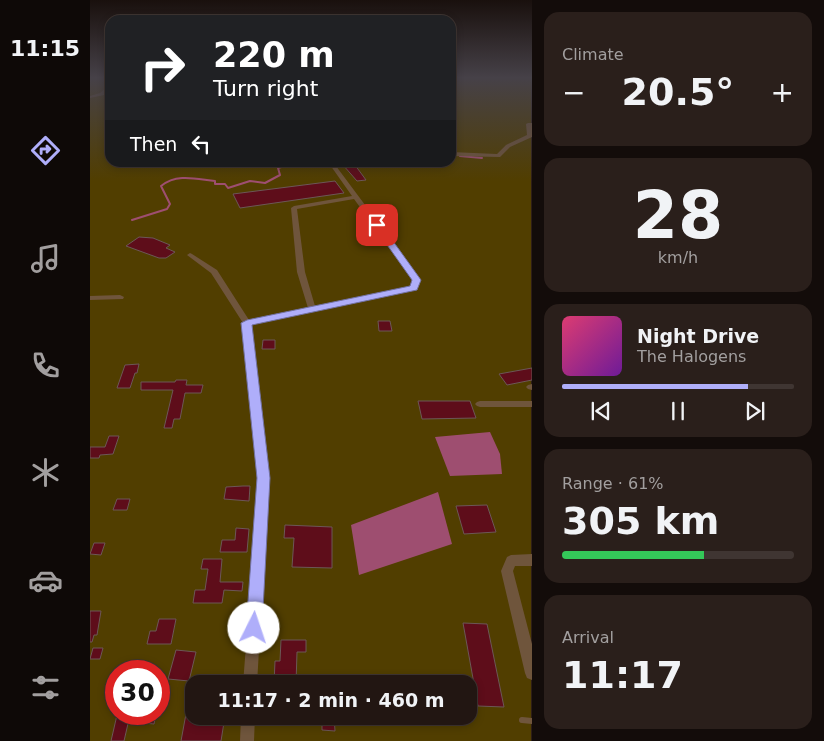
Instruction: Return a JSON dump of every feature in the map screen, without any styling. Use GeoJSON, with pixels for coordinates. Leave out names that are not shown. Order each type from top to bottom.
{"type":"FeatureCollection","features":[{"type":"Feature","properties":{"kind":"street"},"geometry":{"type":"LineString","coordinates":[[456,154],[498,156],[508,146],[530,136],[528,124],[532,124]]}},
{"type":"Feature","properties":{"kind":"street"},"geometry":{"type":"LineString","coordinates":[[247,323],[414,288],[417,280],[334,167]]}},
{"type":"Feature","properties":{"kind":"street"},"geometry":{"type":"LineString","coordinates":[[312,309],[304,289],[300,271],[294,208],[357,198]]}},
{"type":"Feature","properties":{"kind":"street"},"geometry":{"type":"LineString","coordinates":[[190,255],[214,272],[247,323],[264,478],[251,675]]}},
{"type":"Feature","properties":{"kind":"street"},"geometry":{"type":"LineString","coordinates":[[90,298],[120,297]]}},
{"type":"Feature","properties":{"kind":"street"},"geometry":{"type":"LineString","coordinates":[[480,404],[532,404]]}},
{"type":"Feature","properties":{"kind":"street"},"geometry":{"type":"LineString","coordinates":[[532,560],[511,561],[508,571],[532,673]]}},
{"type":"Feature","properties":{"kind":"street"},"geometry":{"type":"LineString","coordinates":[[247,741],[248,725]]}},
{"type":"Feature","properties":{"kind":"lane"},"geometry":{"type":"LineString","coordinates":[[522,720],[532,720]]}},
{"type":"Feature","properties":{"kind":"shaded area"},"geometry":{"type":"Polygon","coordinates":[[[90,112],[105,112],[105,167],[456,167],[456,112],[531,112],[531,741],[90,741],[90,112]]]}},
{"type":"Feature","properties":{"kind":"shaded area"},"geometry":{"type":"Polygon","coordinates":[[[490,432],[500,454],[502,474],[450,476],[435,437],[490,432]]]}},
{"type":"Feature","properties":{"kind":"shaded area"},"geometry":{"type":"Polygon","coordinates":[[[438,492],[452,544],[359,575],[351,525],[438,492]]]}},
{"type":"Feature","properties":{"kind":"building"},"geometry":{"type":"Polygon","coordinates":[[[345,167],[356,167],[366,180],[357,181],[345,167]]]}},
{"type":"Feature","properties":{"kind":"building"},"geometry":{"type":"Polygon","coordinates":[[[335,181],[344,193],[240,208],[233,194],[335,181]]]}},
{"type":"Feature","properties":{"kind":"building"},"geometry":{"type":"Polygon","coordinates":[[[139,237],[153,238],[170,245],[166,248],[175,252],[166,258],[159,258],[126,246],[139,237]]]}},
{"type":"Feature","properties":{"kind":"building"},"geometry":{"type":"Polygon","coordinates":[[[378,321],[390,321],[392,331],[379,331],[378,321]]]}},
{"type":"Feature","properties":{"kind":"building"},"geometry":{"type":"Polygon","coordinates":[[[263,340],[275,340],[275,349],[262,349],[263,340]]]}},
{"type":"Feature","properties":{"kind":"building"},"geometry":{"type":"Polygon","coordinates":[[[139,364],[130,388],[117,388],[125,365],[139,364]]]}},
{"type":"Feature","properties":{"kind":"building"},"geometry":{"type":"Polygon","coordinates":[[[532,368],[532,380],[507,385],[499,374],[532,368]]]}},
{"type":"Feature","properties":{"kind":"building"},"geometry":{"type":"Polygon","coordinates":[[[176,380],[187,380],[186,385],[203,385],[201,393],[185,393],[180,419],[174,419],[172,428],[164,428],[173,390],[141,390],[141,382],[175,382],[176,380]]]}},
{"type":"Feature","properties":{"kind":"building"},"geometry":{"type":"Polygon","coordinates":[[[418,401],[470,401],[476,418],[422,419],[418,401]]]}},
{"type":"Feature","properties":{"kind":"building"},"geometry":{"type":"Polygon","coordinates":[[[109,436],[119,436],[113,454],[100,455],[99,458],[90,458],[90,447],[105,447],[109,436]]]}},
{"type":"Feature","properties":{"kind":"building"},"geometry":{"type":"Polygon","coordinates":[[[250,486],[249,501],[224,499],[226,487],[250,486]]]}},
{"type":"Feature","properties":{"kind":"building"},"geometry":{"type":"Polygon","coordinates":[[[117,499],[130,499],[127,510],[113,510],[117,499]]]}},
{"type":"Feature","properties":{"kind":"building"},"geometry":{"type":"Polygon","coordinates":[[[487,505],[496,532],[464,534],[456,506],[487,505]]]}},
{"type":"Feature","properties":{"kind":"building"},"geometry":{"type":"Polygon","coordinates":[[[285,525],[332,527],[332,568],[292,567],[294,538],[284,538],[285,525]]]}},
{"type":"Feature","properties":{"kind":"building"},"geometry":{"type":"Polygon","coordinates":[[[236,528],[249,529],[247,552],[220,552],[222,540],[235,540],[236,528]]]}},
{"type":"Feature","properties":{"kind":"building"},"geometry":{"type":"Polygon","coordinates":[[[94,543],[105,543],[101,555],[90,554],[94,543]]]}},
{"type":"Feature","properties":{"kind":"building"},"geometry":{"type":"Polygon","coordinates":[[[203,559],[222,559],[220,582],[243,582],[242,591],[224,590],[222,603],[193,603],[195,590],[205,590],[208,569],[201,569],[203,559]]]}},
{"type":"Feature","properties":{"kind":"building"},"geometry":{"type":"Polygon","coordinates":[[[90,611],[101,611],[97,635],[94,635],[92,642],[90,642],[90,611]]]}},
{"type":"Feature","properties":{"kind":"building"},"geometry":{"type":"Polygon","coordinates":[[[159,619],[176,619],[171,644],[147,644],[150,631],[156,631],[159,619]]]}},
{"type":"Feature","properties":{"kind":"building"},"geometry":{"type":"Polygon","coordinates":[[[463,623],[487,624],[504,707],[478,706],[477,675],[472,675],[463,623]]]}},
{"type":"Feature","properties":{"kind":"building"},"geometry":{"type":"Polygon","coordinates":[[[281,640],[306,640],[306,652],[297,652],[296,675],[274,675],[275,661],[280,661],[281,640]]]}},
{"type":"Feature","properties":{"kind":"building"},"geometry":{"type":"Polygon","coordinates":[[[93,648],[103,648],[100,659],[90,659],[93,648]]]}},
{"type":"Feature","properties":{"kind":"building"},"geometry":{"type":"Polygon","coordinates":[[[176,650],[196,652],[190,675],[185,675],[185,681],[170,679],[176,650]]]}},
{"type":"Feature","properties":{"kind":"building"},"geometry":{"type":"Polygon","coordinates":[[[185,719],[185,725],[224,725],[221,741],[181,741],[185,719]]]}},
{"type":"Feature","properties":{"kind":"building"},"geometry":{"type":"Polygon","coordinates":[[[115,725],[128,725],[124,741],[111,741],[115,725]]]}},
{"type":"Feature","properties":{"kind":"building"},"geometry":{"type":"Polygon","coordinates":[[[322,725],[335,725],[335,731],[322,730],[322,725]]]}},
{"type":"Feature","properties":{"kind":"waterway"},"geometry":{"type":"LineString","coordinates":[[460,156],[482,158]]}},
{"type":"Feature","properties":{"kind":"waterway"},"geometry":{"type":"LineString","coordinates":[[132,220],[167,209],[170,204],[161,186],[174,179],[187,178],[215,181],[215,184],[225,184],[228,188],[250,181],[265,183],[280,175],[278,168],[281,167]]}},
{"type":"Feature","properties":{"kind":"route"},"geometry":{"type":"LineString","coordinates":[[254,628],[264,478],[247,323],[414,288],[417,280],[377,225]]}}]}
